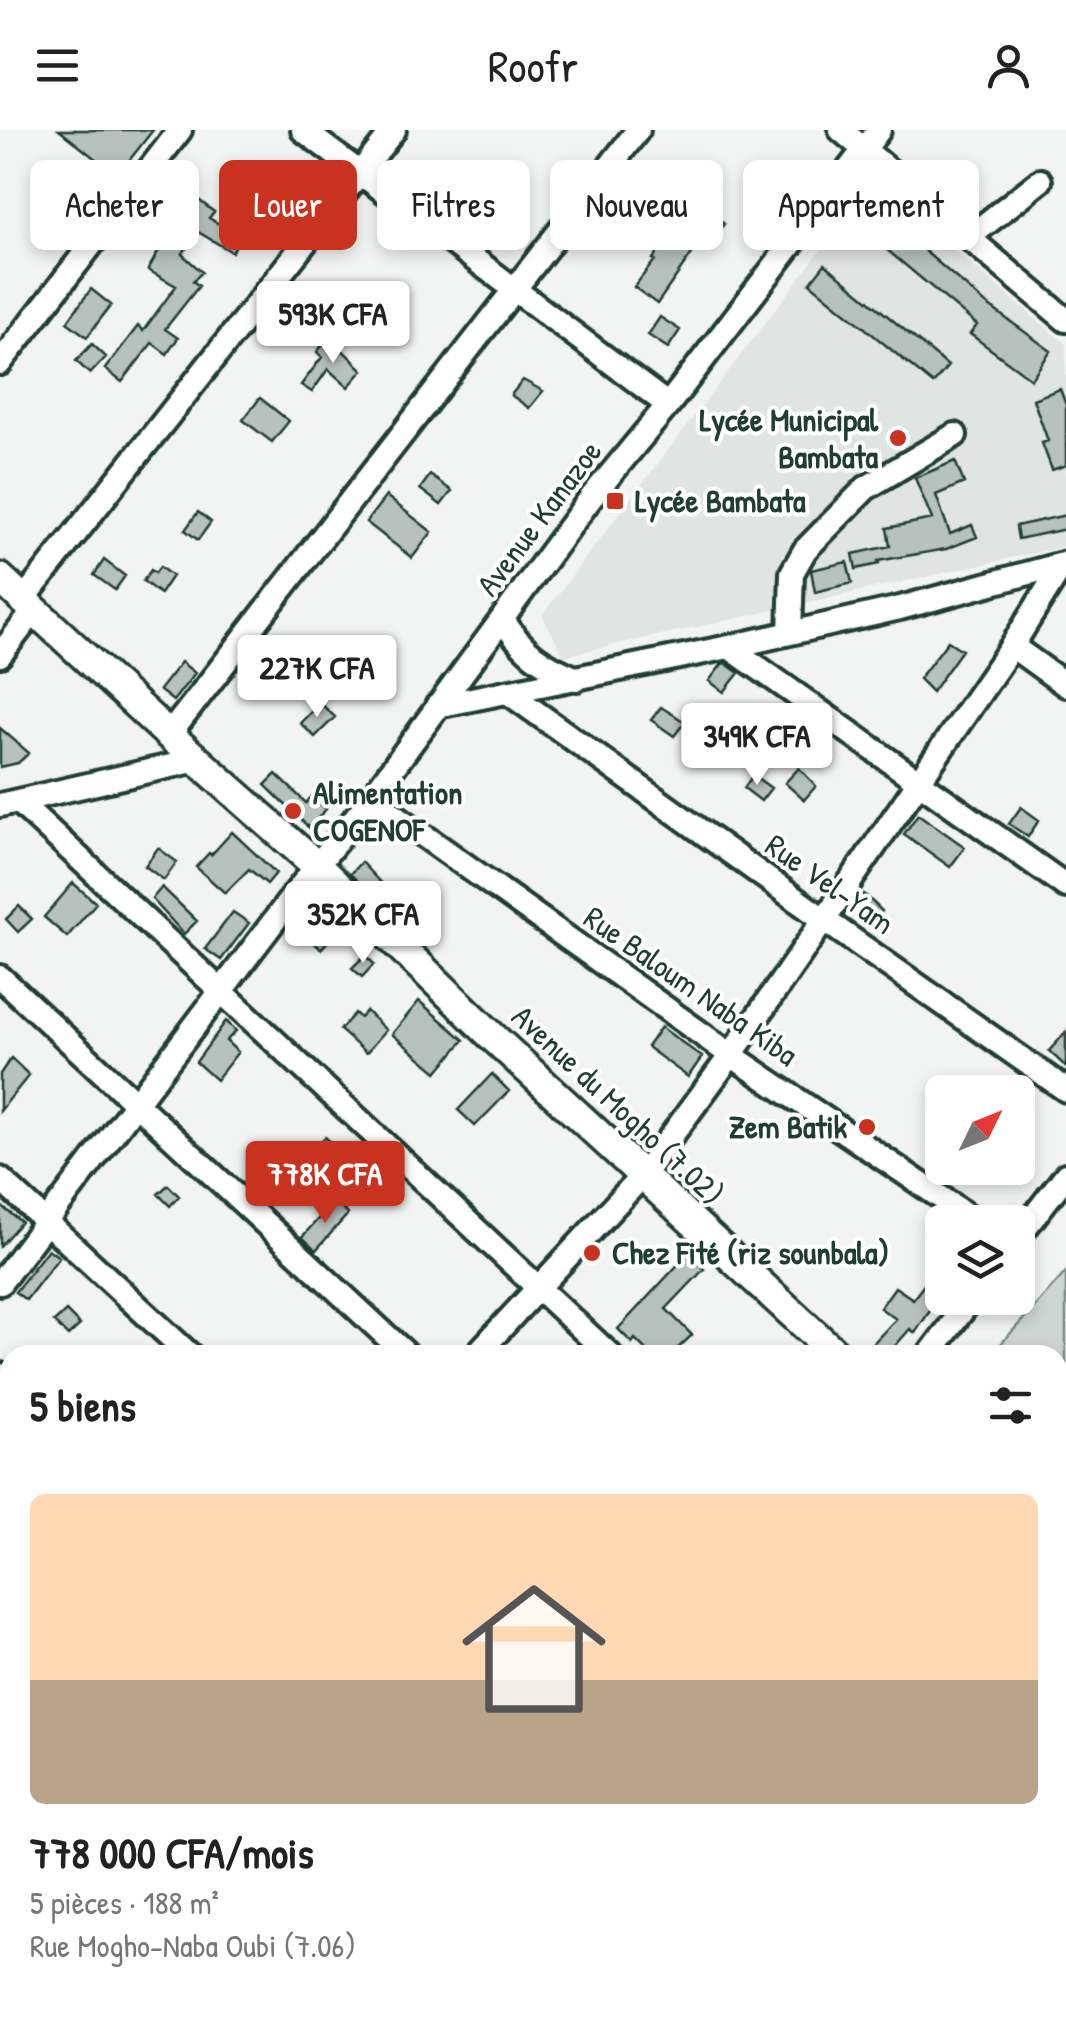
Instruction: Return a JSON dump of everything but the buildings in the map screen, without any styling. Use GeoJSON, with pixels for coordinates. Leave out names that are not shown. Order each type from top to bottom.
{"type":"FeatureCollection","features":[{"type":"Feature","properties":{"kind":"main road","name":"Avenue du Mogho (7.02)"},"geometry":{"type":"LineString","coordinates":[[0,578],[318,867],[494,1038],[826,1345]]}},
{"type":"Feature","properties":{"kind":"street"},"geometry":{"type":"LineString","coordinates":[[0,364],[180,130]]}},
{"type":"Feature","properties":{"kind":"street"},"geometry":{"type":"LineString","coordinates":[[304,130],[668,405]]}},
{"type":"Feature","properties":{"kind":"street"},"geometry":{"type":"LineString","coordinates":[[0,655],[29,605],[394,130]]}},
{"type":"Feature","properties":{"kind":"street"},"geometry":{"type":"LineString","coordinates":[[169,735],[638,130]]}},
{"type":"Feature","properties":{"kind":"street"},"geometry":{"type":"LineString","coordinates":[[840,130],[876,160]]}},
{"type":"Feature","properties":{"kind":"street","name":"Avenue Kanazoe"},"geometry":{"type":"LineString","coordinates":[[0,1282],[371,798],[590,498],[668,405],[879,130]]}},
{"type":"Feature","properties":{"kind":"street"},"geometry":{"type":"LineString","coordinates":[[979,229],[1040,180]]}},
{"type":"Feature","properties":{"kind":"street"},"geometry":{"type":"LineString","coordinates":[[979,247],[1066,320]]}},
{"type":"Feature","properties":{"kind":"street"},"geometry":{"type":"LineString","coordinates":[[790,633],[792,573],[806,550],[866,488],[955,435]]}},
{"type":"Feature","properties":{"kind":"street"},"geometry":{"type":"LineString","coordinates":[[438,706],[729,648],[1065,564]]}},
{"type":"Feature","properties":{"kind":"street"},"geometry":{"type":"LineString","coordinates":[[485,1345],[642,1176],[731,1055],[919,783],[1065,564]]}},
{"type":"Feature","properties":{"kind":"street"},"geometry":{"type":"LineString","coordinates":[[503,620],[527,651],[549,668],[577,679]]}},
{"type":"Feature","properties":{"kind":"street"},"geometry":{"type":"LineString","coordinates":[[1012,646],[1066,686]]}},
{"type":"Feature","properties":{"kind":"street"},"geometry":{"type":"LineString","coordinates":[[729,648],[1066,886]]}},
{"type":"Feature","properties":{"kind":"street","name":"Rue Vel-Yam"},"geometry":{"type":"LineString","coordinates":[[510,693],[1066,1090]]}},
{"type":"Feature","properties":{"kind":"street"},"geometry":{"type":"LineString","coordinates":[[9,803],[197,760]]}},
{"type":"Feature","properties":{"kind":"street","name":"Rue Baloum Naba Kiba"},"geometry":{"type":"LineString","coordinates":[[371,798],[731,1055],[952,1205]]}},
{"type":"Feature","properties":{"kind":"street"},"geometry":{"type":"LineString","coordinates":[[9,803],[222,990],[599,1345]]}},
{"type":"Feature","properties":{"kind":"street"},"geometry":{"type":"LineString","coordinates":[[0,977],[396,1345]]}},
{"type":"Feature","properties":{"kind":"street"},"geometry":{"type":"LineString","coordinates":[[1035,1215],[1066,1175]]}},
{"type":"Feature","properties":{"kind":"street"},"geometry":{"type":"LineString","coordinates":[[0,1179],[179,1345]]}},
{"type":"Feature","properties":{"kind":"street"},"geometry":{"type":"LineString","coordinates":[[937,1345],[959,1315]]}},
{"type":"Feature","properties":{"kind":"shaded area"},"geometry":{"type":"Polygon","coordinates":[[[821,250],[954,250],[1066,344],[1066,546],[564,656],[542,615],[821,250]]]}},
{"type":"Feature","properties":{"kind":"shaded area"},"geometry":{"type":"Polygon","coordinates":[[[1066,1272],[1066,1345],[1000,1345],[1027,1315],[1035,1315],[1035,1306],[1066,1272]]]}},
{"type":"Feature","properties":{"kind":"place","name":"Lycée Municipal Bambata"},"geometry":{"type":"Point","coordinates":[898,438]}},
{"type":"Feature","properties":{"kind":"place","name":"Lycée Bambata"},"geometry":{"type":"Point","coordinates":[615,501]}},
{"type":"Feature","properties":{"kind":"place","name":"Alimentation COGENOF"},"geometry":{"type":"Point","coordinates":[293,811]}},
{"type":"Feature","properties":{"kind":"place","name":"Zem Batik"},"geometry":{"type":"Point","coordinates":[867,1127]}},
{"type":"Feature","properties":{"kind":"place","name":"Chez Fité (riz sounbala)"},"geometry":{"type":"Point","coordinates":[592,1253]}}]}
